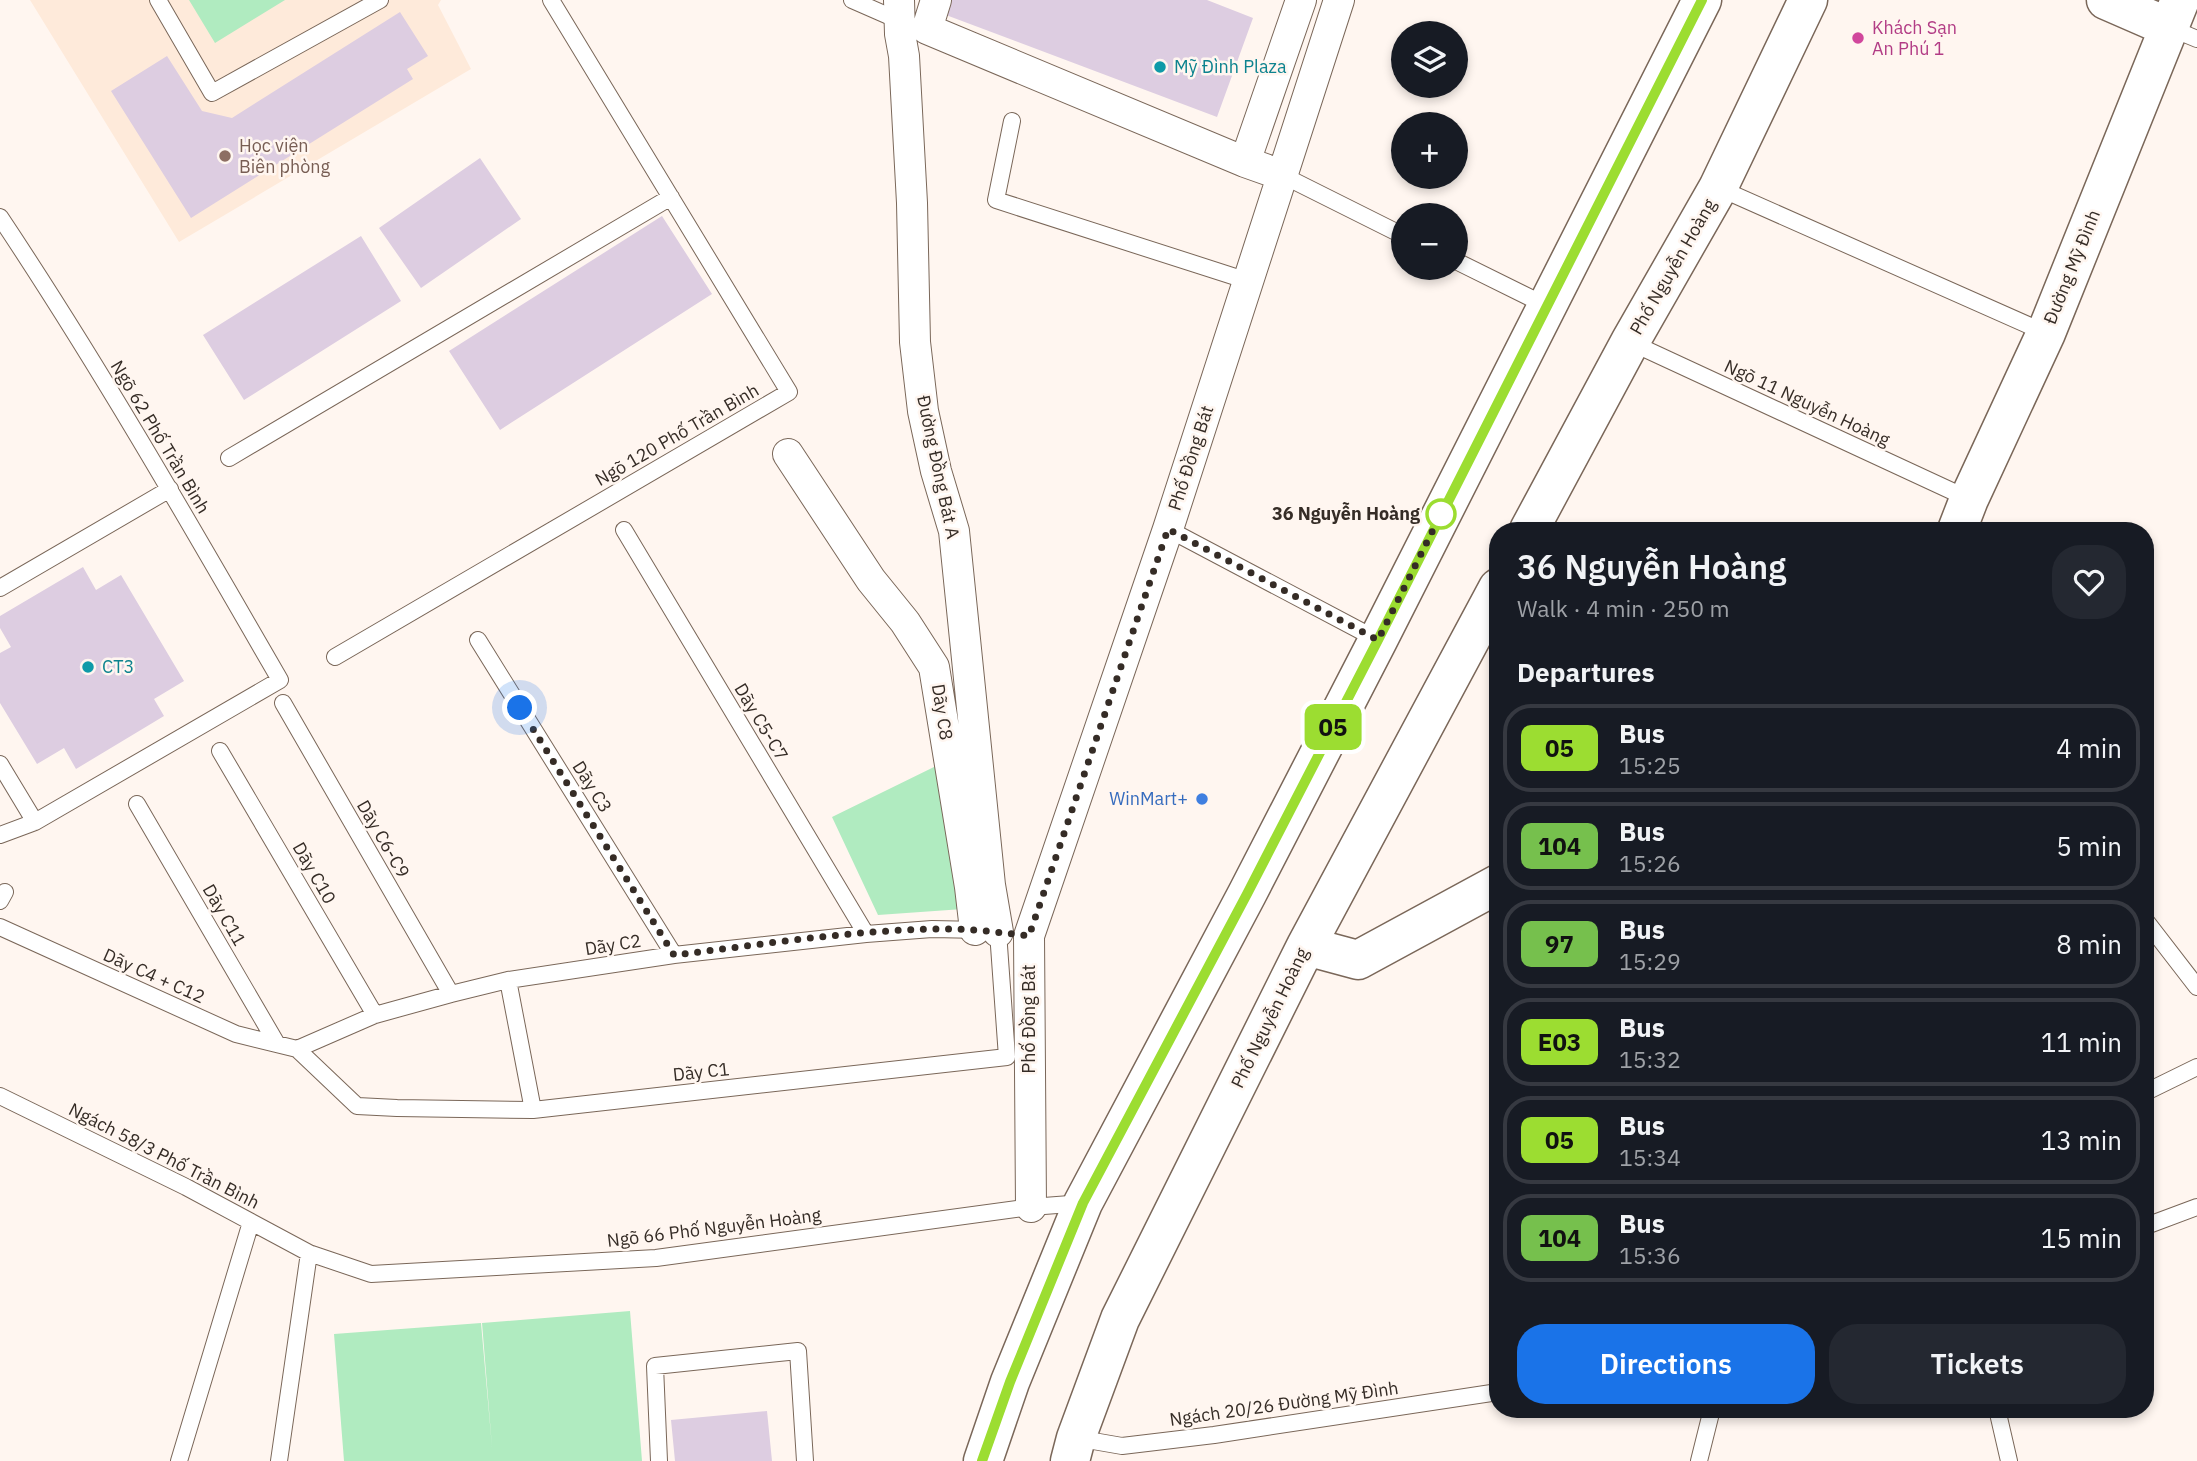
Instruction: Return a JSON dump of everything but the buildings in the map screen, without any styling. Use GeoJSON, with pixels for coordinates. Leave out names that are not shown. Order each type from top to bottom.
{"type":"FeatureCollection","features":[{"type":"Feature","properties":{"kind":"main road"},"geometry":{"type":"LineString","coordinates":[[983,1461],[1010,1382],[1083,1203],[1378,640],[1702,0]]}},
{"type":"Feature","properties":{"kind":"main road","name":"Phố Nguyễn Hoàng"},"geometry":{"type":"LineString","coordinates":[[1533,522],[1630,342],[1718,188],[1808,0]]}},
{"type":"Feature","properties":{"kind":"main road"},"geometry":{"type":"LineString","coordinates":[[2106,0],[2182,22]]}},
{"type":"Feature","properties":{"kind":"main road","name":"Đường Mỹ Đình"},"geometry":{"type":"LineString","coordinates":[[1963,515],[2182,22]]}},
{"type":"Feature","properties":{"kind":"main road","name":"Phố Nguyễn Hoàng"},"geometry":{"type":"LineString","coordinates":[[1076,1453],[1121,1319],[1306,946],[1489,605]]}},
{"type":"Feature","properties":{"kind":"main road"},"geometry":{"type":"LineString","coordinates":[[1306,946],[1358,960],[1489,889]]}},
{"type":"Feature","properties":{"kind":"street"},"geometry":{"type":"LineString","coordinates":[[936,0],[927,29],[1282,176]]}},
{"type":"Feature","properties":{"kind":"street"},"geometry":{"type":"LineString","coordinates":[[1245,162],[1301,0]]}},
{"type":"Feature","properties":{"kind":"street","name":"Phố Đồng Bát"},"geometry":{"type":"LineString","coordinates":[[1031,1207],[1029,936],[1168,529],[1339,0]]}},
{"type":"Feature","properties":{"kind":"street","name":"Đường Đồng Bát A"},"geometry":{"type":"LineString","coordinates":[[899,10],[912,203],[915,342],[921,397],[936,471],[954,531],[990,885],[986,931]]}},
{"type":"Feature","properties":{"kind":"street","name":"Dãy C8"},"geometry":{"type":"LineString","coordinates":[[788,454],[871,580],[905,622],[934,667],[970,887],[986,931]]}},
{"type":"Feature","properties":{"kind":"lane"},"geometry":{"type":"LineString","coordinates":[[158,0],[212,93],[380,0]]}},
{"type":"Feature","properties":{"kind":"lane","name":"Ngõ 120 Phố Trần Bình"},"geometry":{"type":"LineString","coordinates":[[335,657],[789,391],[551,0]]}},
{"type":"Feature","properties":{"kind":"lane"},"geometry":{"type":"LineString","coordinates":[[852,0],[899,10]]}},
{"type":"Feature","properties":{"kind":"lane"},"geometry":{"type":"LineString","coordinates":[[1012,121],[996,200],[1248,281]]}},
{"type":"Feature","properties":{"kind":"lane"},"geometry":{"type":"LineString","coordinates":[[1282,176],[1391,230]]}},
{"type":"Feature","properties":{"kind":"lane"},"geometry":{"type":"LineString","coordinates":[[1718,188],[2046,333]]}},
{"type":"Feature","properties":{"kind":"lane"},"geometry":{"type":"LineString","coordinates":[[229,458],[671,197]]}},
{"type":"Feature","properties":{"kind":"lane","name":"Ngõ 62 Phố Trần Bình"},"geometry":{"type":"LineString","coordinates":[[0,217],[170,489],[280,680],[35,822]]}},
{"type":"Feature","properties":{"kind":"lane"},"geometry":{"type":"LineString","coordinates":[[1468,267],[1547,306]]}},
{"type":"Feature","properties":{"kind":"lane","name":"Ngõ 11 Nguyễn Hoàng"},"geometry":{"type":"LineString","coordinates":[[1630,342],[1963,515]]}},
{"type":"Feature","properties":{"kind":"lane"},"geometry":{"type":"LineString","coordinates":[[0,588],[170,489]]}},
{"type":"Feature","properties":{"kind":"lane"},"geometry":{"type":"LineString","coordinates":[[1168,529],[1378,640]]}},
{"type":"Feature","properties":{"kind":"lane","name":"Dãy C5-C7"},"geometry":{"type":"LineString","coordinates":[[624,530],[866,933]]}},
{"type":"Feature","properties":{"kind":"lane","name":"Dãy C3"},"geometry":{"type":"LineString","coordinates":[[478,640],[674,955]]}},
{"type":"Feature","properties":{"kind":"lane","name":"Dãy C6-C9"},"geometry":{"type":"LineString","coordinates":[[283,704],[451,994]]}},
{"type":"Feature","properties":{"kind":"lane","name":"Dãy C10"},"geometry":{"type":"LineString","coordinates":[[220,751],[375,1015]]}},
{"type":"Feature","properties":{"kind":"lane"},"geometry":{"type":"LineString","coordinates":[[0,764],[35,822],[0,835]]}},
{"type":"Feature","properties":{"kind":"lane","name":"Dãy C11"},"geometry":{"type":"LineString","coordinates":[[138,804],[277,1044]]}},
{"type":"Feature","properties":{"kind":"lane","name":"Dãy C4 + C12"},"geometry":{"type":"LineString","coordinates":[[0,927],[236,1034],[297,1049]]}},
{"type":"Feature","properties":{"kind":"lane","name":"Dãy C2"},"geometry":{"type":"LineString","coordinates":[[297,1049],[375,1015],[451,994],[508,981],[674,955],[866,933],[932,929],[1029,936]]}},
{"type":"Feature","properties":{"kind":"lane","name":"Dãy C1"},"geometry":{"type":"LineString","coordinates":[[297,1049],[357,1105],[533,1110],[1007,1057],[986,931]]}},
{"type":"Feature","properties":{"kind":"lane"},"geometry":{"type":"LineString","coordinates":[[2154,931],[2197,987]]}},
{"type":"Feature","properties":{"kind":"lane"},"geometry":{"type":"LineString","coordinates":[[508,981],[533,1110]]}},
{"type":"Feature","properties":{"kind":"lane"},"geometry":{"type":"LineString","coordinates":[[2154,1088],[2197,1067]]}},
{"type":"Feature","properties":{"kind":"lane","name":"Ngách 58/3 Phố Trần Bình"},"geometry":{"type":"LineString","coordinates":[[0,1096],[186,1187],[309,1253]]}},
{"type":"Feature","properties":{"kind":"lane","name":"Ngõ 66 Phố Nguyễn Hoàng"},"geometry":{"type":"LineString","coordinates":[[309,1253],[371,1273],[656,1258],[1031,1207],[1083,1203]]}},
{"type":"Feature","properties":{"kind":"lane"},"geometry":{"type":"LineString","coordinates":[[2154,1223],[2197,1207]]}},
{"type":"Feature","properties":{"kind":"lane"},"geometry":{"type":"LineString","coordinates":[[179,1461],[251,1222]]}},
{"type":"Feature","properties":{"kind":"lane"},"geometry":{"type":"LineString","coordinates":[[279,1461],[309,1253]]}},
{"type":"Feature","properties":{"kind":"lane"},"geometry":{"type":"LineString","coordinates":[[659,1461],[655,1366],[798,1351],[805,1461]]}},
{"type":"Feature","properties":{"kind":"lane","name":"Ngách 20/26 Đường Mỹ Đình"},"geometry":{"type":"LineString","coordinates":[[1076,1453],[1489,1393]]}},
{"type":"Feature","properties":{"kind":"lane"},"geometry":{"type":"LineString","coordinates":[[1699,1461],[1710,1418]]}},
{"type":"Feature","properties":{"kind":"lane"},"geometry":{"type":"LineString","coordinates":[[1999,1418],[2009,1461]]}},
{"type":"Feature","properties":{"kind":"shaded area","name":"Học viện Biên phòng"},"geometry":{"type":"Polygon","coordinates":[[[30,0],[441,0],[438,5],[471,69],[179,242],[30,0]]]}},
{"type":"Feature","properties":{"kind":"green space"},"geometry":{"type":"Polygon","coordinates":[[[189,0],[285,0],[215,43],[189,0]]]}},
{"type":"Feature","properties":{"kind":"green space"},"geometry":{"type":"Polygon","coordinates":[[[936,766],[963,909],[878,915],[832,817],[936,766]]]}},
{"type":"Feature","properties":{"kind":"green space"},"geometry":{"type":"Polygon","coordinates":[[[630,1311],[642,1461],[344,1461],[334,1334],[481,1323],[492,1447],[482,1323],[630,1311]]]}},
{"type":"Feature","properties":{"kind":"bus line","name":"05"},"geometry":{"type":"LineString","coordinates":[[982,1461],[1010,1382],[1083,1203],[1378,640],[1702,0]]}},
{"type":"Feature","properties":{"kind":"place","name":"Khách Sạn An Phú 1"},"geometry":{"type":"Point","coordinates":[1858,38]}},
{"type":"Feature","properties":{"kind":"place","name":"Mỹ Đình Plaza"},"geometry":{"type":"Point","coordinates":[1160,67]}},
{"type":"Feature","properties":{"kind":"place","name":"Học viện Biên phòng"},"geometry":{"type":"Point","coordinates":[225,156]}},
{"type":"Feature","properties":{"kind":"place","name":"36 Nguyễn Hoàng"},"geometry":{"type":"Point","coordinates":[1441,514]}},
{"type":"Feature","properties":{"kind":"place","name":"CT3"},"geometry":{"type":"Point","coordinates":[88,667]}},
{"type":"Feature","properties":{"kind":"place","name":"WinMart+"},"geometry":{"type":"Point","coordinates":[1202,799]}},
{"type":"Feature","properties":{"kind":"route"},"geometry":{"type":"LineString","coordinates":[[520,708],[674,955],[866,933],[932,929],[1029,936],[1168,529],[1378,640],[1441,514]]}}]}
